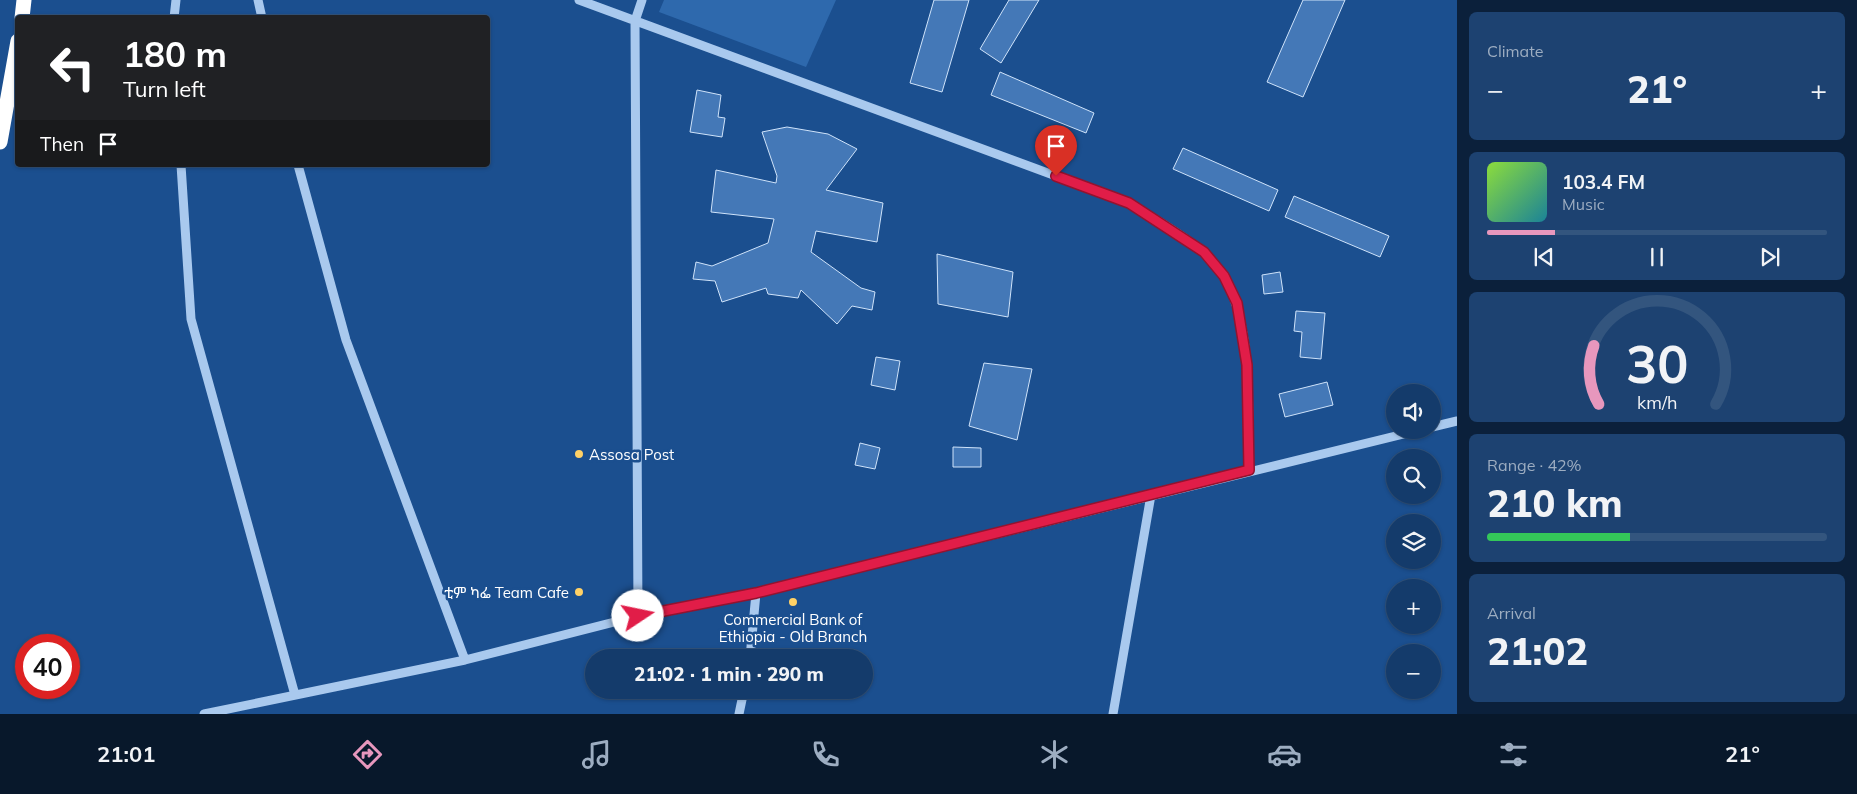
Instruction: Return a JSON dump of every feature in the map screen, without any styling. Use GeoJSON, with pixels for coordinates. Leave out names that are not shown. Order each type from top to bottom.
{"type":"FeatureCollection","features":[{"type":"Feature","properties":{"kind":"highway"},"geometry":{"type":"LineString","coordinates":[[22,15],[24,0]]}},
{"type":"Feature","properties":{"kind":"highway"},"geometry":{"type":"LineString","coordinates":[[0,142],[15,58]]}},
{"type":"Feature","properties":{"kind":"street"},"geometry":{"type":"LineString","coordinates":[[174,15],[176,0]]}},
{"type":"Feature","properties":{"kind":"street"},"geometry":{"type":"LineString","coordinates":[[258,0],[261,15]]}},
{"type":"Feature","properties":{"kind":"street"},"geometry":{"type":"LineString","coordinates":[[579,0],[1129,203],[1204,252],[1224,276],[1237,303],[1247,365],[1249,470]]}},
{"type":"Feature","properties":{"kind":"street"},"geometry":{"type":"LineString","coordinates":[[638,616],[635,21],[642,0]]}},
{"type":"Feature","properties":{"kind":"street"},"geometry":{"type":"LineString","coordinates":[[180,167],[191,319],[295,695]]}},
{"type":"Feature","properties":{"kind":"street"},"geometry":{"type":"LineString","coordinates":[[299,167],[346,340],[466,660]]}},
{"type":"Feature","properties":{"kind":"street"},"geometry":{"type":"LineString","coordinates":[[1441,425],[1457,421]]}},
{"type":"Feature","properties":{"kind":"street"},"geometry":{"type":"LineString","coordinates":[[204,714],[466,660],[638,616],[756,593],[1249,470],[1386,438]]}},
{"type":"Feature","properties":{"kind":"street"},"geometry":{"type":"LineString","coordinates":[[1113,714],[1152,494]]}},
{"type":"Feature","properties":{"kind":"street"},"geometry":{"type":"LineString","coordinates":[[751,649],[756,593]]}},
{"type":"Feature","properties":{"kind":"street"},"geometry":{"type":"LineString","coordinates":[[739,714],[742,699]]}},
{"type":"Feature","properties":{"kind":"shaded area"},"geometry":{"type":"Polygon","coordinates":[[[664,0],[836,0],[806,67],[659,12],[664,0]]]}},
{"type":"Feature","properties":{"kind":"building"},"geometry":{"type":"Polygon","coordinates":[[[934,0],[969,0],[942,92],[910,83],[934,0]]]}},
{"type":"Feature","properties":{"kind":"building"},"geometry":{"type":"Polygon","coordinates":[[[1009,0],[1039,0],[1001,63],[980,49],[1009,0]]]}},
{"type":"Feature","properties":{"kind":"building"},"geometry":{"type":"Polygon","coordinates":[[[1303,0],[1345,0],[1303,97],[1267,82],[1303,0]]]}},
{"type":"Feature","properties":{"kind":"building"},"geometry":{"type":"Polygon","coordinates":[[[1000,72],[1094,113],[1086,133],[991,95],[1000,72]]]}},
{"type":"Feature","properties":{"kind":"building"},"geometry":{"type":"Polygon","coordinates":[[[697,90],[721,95],[718,117],[725,118],[722,137],[690,132],[697,90]]]}},
{"type":"Feature","properties":{"kind":"building"},"geometry":{"type":"Polygon","coordinates":[[[787,127],[828,134],[857,149],[826,190],[883,203],[877,242],[816,231],[811,252],[861,288],[875,292],[872,310],[852,306],[837,324],[801,290],[798,298],[768,294],[766,288],[722,302],[715,281],[693,279],[696,262],[712,266],[768,243],[774,219],[711,212],[716,170],[776,183],[777,176],[762,132],[787,127]]]}},
{"type":"Feature","properties":{"kind":"building"},"geometry":{"type":"Polygon","coordinates":[[[1183,148],[1278,190],[1269,211],[1173,169],[1183,148]]]}},
{"type":"Feature","properties":{"kind":"building"},"geometry":{"type":"Polygon","coordinates":[[[1294,196],[1389,236],[1380,257],[1285,217],[1294,196]]]}},
{"type":"Feature","properties":{"kind":"building"},"geometry":{"type":"Polygon","coordinates":[[[937,254],[1013,272],[1008,317],[938,304],[937,254]]]}},
{"type":"Feature","properties":{"kind":"building"},"geometry":{"type":"Polygon","coordinates":[[[1280,272],[1283,292],[1264,294],[1262,275],[1280,272]]]}},
{"type":"Feature","properties":{"kind":"building"},"geometry":{"type":"Polygon","coordinates":[[[1296,311],[1325,313],[1321,359],[1300,357],[1302,332],[1294,331],[1296,311]]]}},
{"type":"Feature","properties":{"kind":"building"},"geometry":{"type":"Polygon","coordinates":[[[876,357],[900,361],[895,390],[871,385],[876,357]]]}},
{"type":"Feature","properties":{"kind":"building"},"geometry":{"type":"Polygon","coordinates":[[[984,363],[1032,369],[1017,440],[969,426],[984,363]]]}},
{"type":"Feature","properties":{"kind":"building"},"geometry":{"type":"Polygon","coordinates":[[[1327,382],[1333,405],[1285,417],[1279,394],[1327,382]]]}},
{"type":"Feature","properties":{"kind":"building"},"geometry":{"type":"Polygon","coordinates":[[[860,443],[880,448],[875,469],[855,465],[860,443]]]}},
{"type":"Feature","properties":{"kind":"building"},"geometry":{"type":"Polygon","coordinates":[[[953,447],[981,448],[981,467],[953,467],[953,447]]]}},
{"type":"Feature","properties":{"kind":"place","name":"Assosa Post"},"geometry":{"type":"Point","coordinates":[579,454]}},
{"type":"Feature","properties":{"kind":"place","name":"ቲም ካፌ Team Cafe"},"geometry":{"type":"Point","coordinates":[579,592]}},
{"type":"Feature","properties":{"kind":"place","name":"Commercial Bank of Ethiopia - Old Branch"},"geometry":{"type":"Point","coordinates":[793,602]}},
{"type":"Feature","properties":{"kind":"route"},"geometry":{"type":"LineString","coordinates":[[638,616],[756,593],[1249,470],[1247,365],[1237,303],[1224,276],[1204,252],[1129,203],[1056,176]]}}]}
